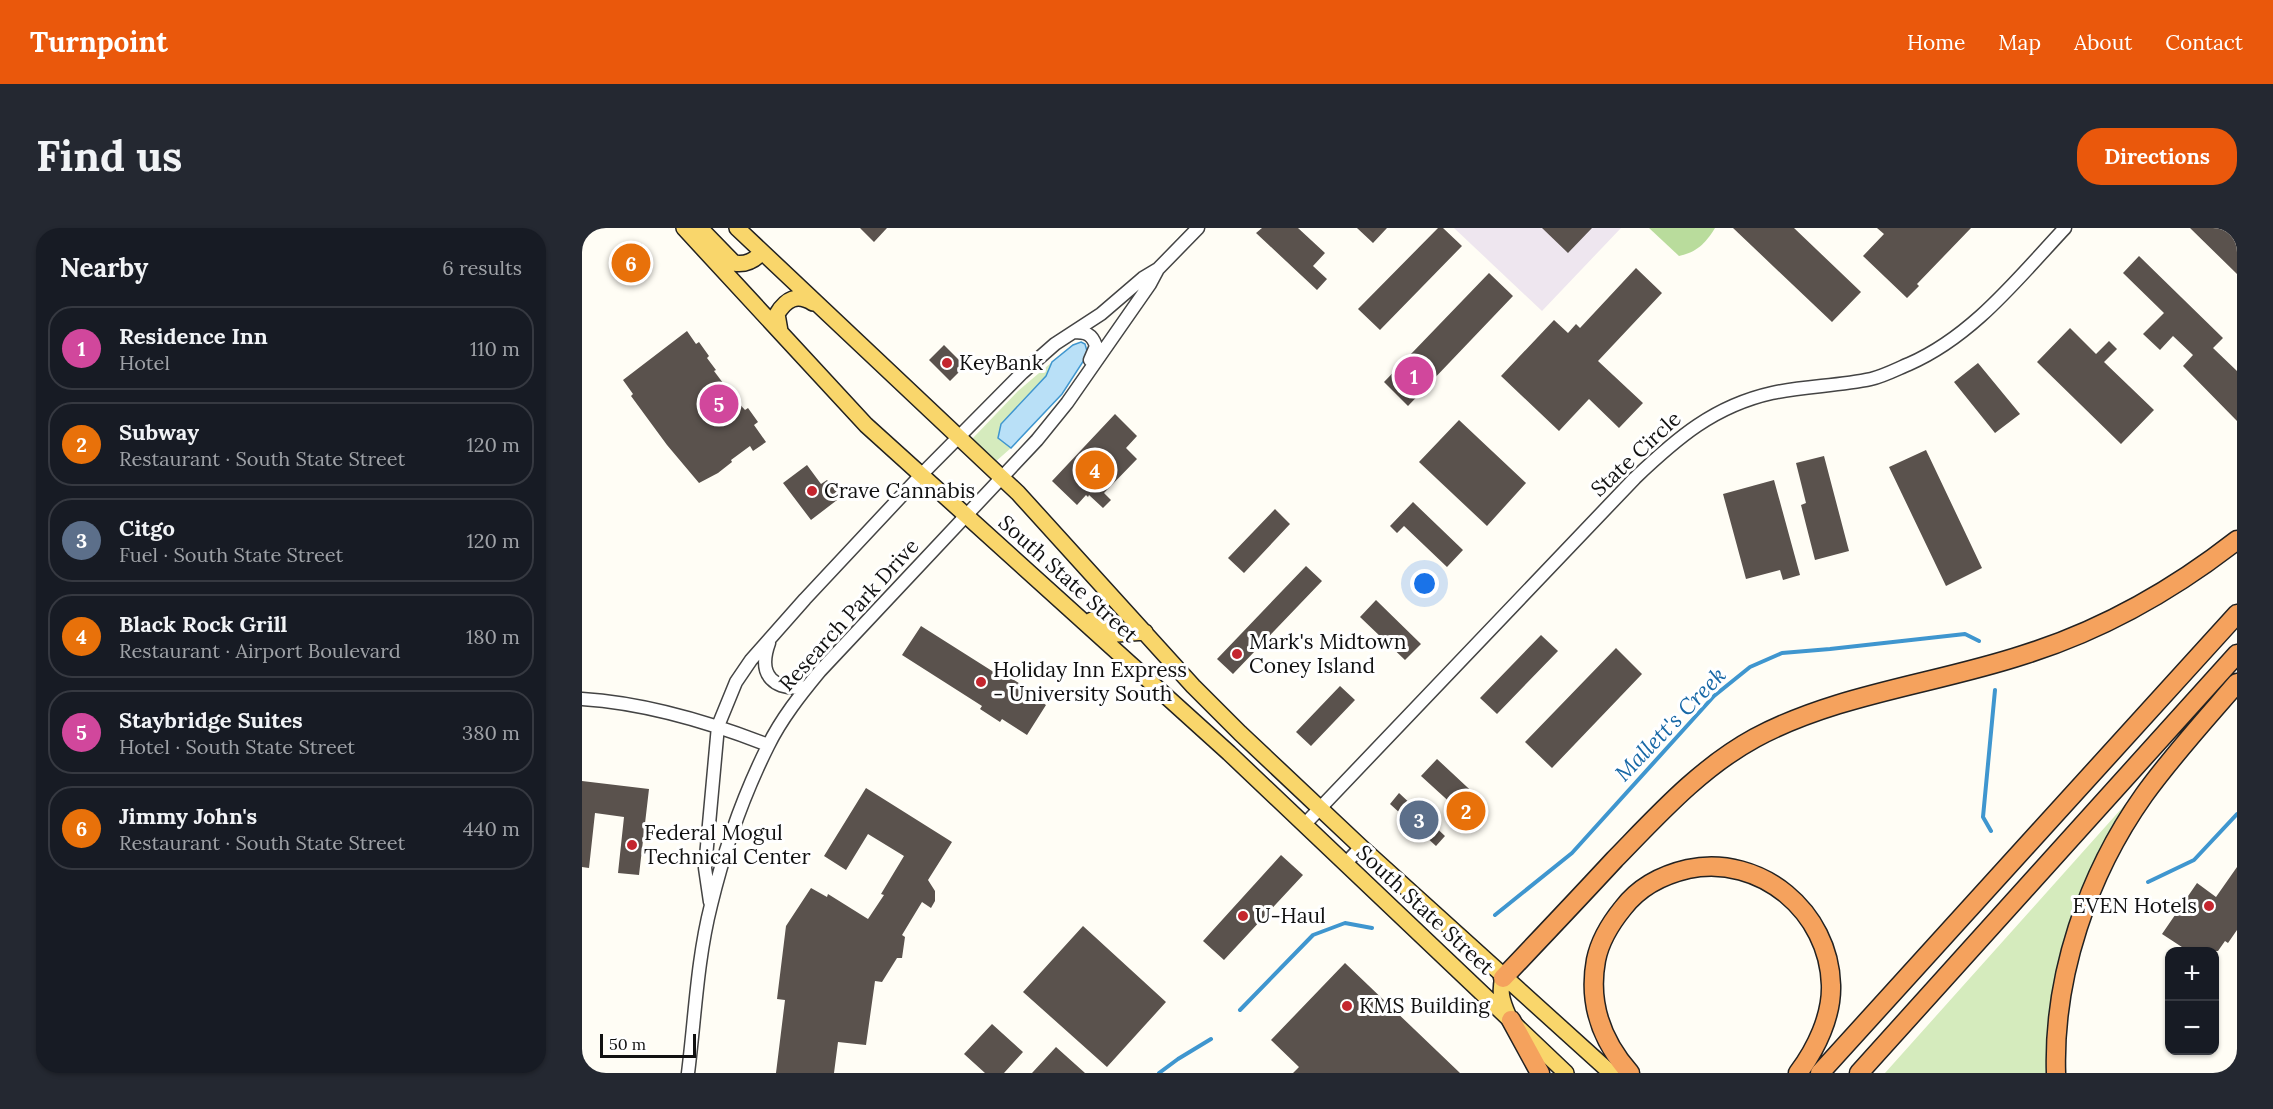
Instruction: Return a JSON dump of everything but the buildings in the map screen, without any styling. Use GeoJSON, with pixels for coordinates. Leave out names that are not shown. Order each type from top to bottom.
{"type":"FeatureCollection","features":[{"type":"Feature","properties":{"kind":"highway"},"geometry":{"type":"LineString","coordinates":[[1503,978],[1688,785],[1724,757],[1756,738],[1806,715],[2024,655],[2072,637],[2121,615],[2168,589],[2237,540]]}},
{"type":"Feature","properties":{"kind":"highway"},"geometry":{"type":"LineString","coordinates":[[1820,1073],[2237,614]]}},
{"type":"Feature","properties":{"kind":"highway"},"geometry":{"type":"LineString","coordinates":[[1859,1073],[2237,654]]}},
{"type":"Feature","properties":{"kind":"highway"},"geometry":{"type":"LineString","coordinates":[[2056,1073],[2063,989],[2074,942],[2095,882],[2126,822],[2144,796],[2167,764],[2237,683]]}},
{"type":"Feature","properties":{"kind":"highway"},"geometry":{"type":"LineString","coordinates":[[1630,1073],[1607,1041],[1597,1018],[1593,975],[1598,949],[1610,924],[1630,898],[1652,882],[1673,872],[1699,867],[1744,872],[1766,880],[1790,896],[1809,917],[1820,935],[1828,958],[1831,986],[1829,1008],[1822,1031],[1798,1073]]}},
{"type":"Feature","properties":{"kind":"highway"},"geometry":{"type":"LineString","coordinates":[[1870,1073],[1912,1026],[1953,968]]}},
{"type":"Feature","properties":{"kind":"highway"},"geometry":{"type":"LineString","coordinates":[[1511,1020],[1540,1073]]}},
{"type":"Feature","properties":{"kind":"main road","name":"South State Street"},"geometry":{"type":"LineString","coordinates":[[684,228],[853,412],[1220,745],[1566,1073]]}},
{"type":"Feature","properties":{"kind":"main road"},"geometry":{"type":"LineString","coordinates":[[700,228],[734,263],[750,262],[762,252]]}},
{"type":"Feature","properties":{"kind":"main road","name":"South State Street"},"geometry":{"type":"LineString","coordinates":[[737,228],[1018,493],[1193,686],[1240,734],[1503,978],[1611,1073]]}},
{"type":"Feature","properties":{"kind":"main road"},"geometry":{"type":"LineString","coordinates":[[780,331],[777,314],[788,300],[806,298],[820,308]]}},
{"type":"Feature","properties":{"kind":"main road"},"geometry":{"type":"LineString","coordinates":[[1015,560],[1060,592],[1097,624],[1117,634],[1144,632]]}},
{"type":"Feature","properties":{"kind":"main road"},"geometry":{"type":"LineString","coordinates":[[1503,978],[1500,988],[1503,1003],[1511,1020]]}},
{"type":"Feature","properties":{"kind":"street"},"geometry":{"type":"LineString","coordinates":[[1067,403],[1150,284],[1158,269],[1198,228]]}},
{"type":"Feature","properties":{"kind":"street","name":"State Circle"},"geometry":{"type":"LineString","coordinates":[[1304,825],[1673,441],[1698,423],[1749,400],[1772,393],[1873,378],[1910,364],[1941,348],[1979,318],[2065,228]]}},
{"type":"Feature","properties":{"kind":"street","name":"Research Park Drive"},"geometry":{"type":"LineString","coordinates":[[710,907],[705,868],[718,726],[736,682],[751,660],[921,475],[1022,373],[1055,344],[1101,314],[1143,278],[1158,269]]}},
{"type":"Feature","properties":{"kind":"street"},"geometry":{"type":"LineString","coordinates":[[1067,403],[1072,386],[1094,354],[1096,346],[1093,338],[1087,333],[1074,332]]}},
{"type":"Feature","properties":{"kind":"street","name":"Research Park Drive"},"geometry":{"type":"LineString","coordinates":[[688,1073],[710,907],[743,802],[768,745],[807,687],[1037,440],[1067,403]]}},
{"type":"Feature","properties":{"kind":"street"},"geometry":{"type":"LineString","coordinates":[[771,637],[764,657],[764,669],[781,686],[790,689],[807,687]]}},
{"type":"Feature","properties":{"kind":"street"},"geometry":{"type":"LineString","coordinates":[[582,699],[638,707],[718,726],[768,745]]}},
{"type":"Feature","properties":{"kind":"street"},"geometry":{"type":"LineString","coordinates":[[1346,864],[1360,847]]}},
{"type":"Feature","properties":{"kind":"shaded area"},"geometry":{"type":"Polygon","coordinates":[[[1454,228],[1621,228],[1542,311],[1454,228]]]}},
{"type":"Feature","properties":{"kind":"green space"},"geometry":{"type":"Polygon","coordinates":[[[1649,228],[1715,228],[1700,246],[1679,256],[1649,228]]]}},
{"type":"Feature","properties":{"kind":"green space"},"geometry":{"type":"Polygon","coordinates":[[[1052,362],[1046,376],[1001,424],[998,438],[1011,448],[994,463],[972,442],[973,438],[1018,391],[1052,362]]]}},
{"type":"Feature","properties":{"kind":"green space"},"geometry":{"type":"Polygon","coordinates":[[[2148,779],[2104,849],[2050,1073],[1885,1073],[2148,779]]]}},
{"type":"Feature","properties":{"kind":"water"},"geometry":{"type":"Polygon","coordinates":[[[1081,342],[1085,344],[1086,357],[1062,394],[1011,448],[998,438],[1001,424],[1046,376],[1052,362],[1073,345],[1081,342]]]}},
{"type":"Feature","properties":{"kind":"waterway","name":"Mallett's Creek"},"geometry":{"type":"LineString","coordinates":[[1495,915],[1572,853],[1714,696],[1750,667],[1782,653],[1965,634],[1979,641]]}},
{"type":"Feature","properties":{"kind":"waterway","name":"Mallett's Creek"},"geometry":{"type":"LineString","coordinates":[[1991,831],[1983,817],[1995,690]]}},
{"type":"Feature","properties":{"kind":"waterway","name":"Mallett's Creek"},"geometry":{"type":"LineString","coordinates":[[2148,882],[2194,860],[2237,814]]}},
{"type":"Feature","properties":{"kind":"waterway","name":"Mallett's Creek"},"geometry":{"type":"LineString","coordinates":[[1240,1010],[1313,935],[1345,923],[1372,928]]}},
{"type":"Feature","properties":{"kind":"waterway","name":"Mallett's Creek"},"geometry":{"type":"LineString","coordinates":[[1159,1073],[1211,1039]]}},
{"type":"Feature","properties":{"kind":"place","name":"Jimmy John's"},"geometry":{"type":"Point","coordinates":[631,263]}},
{"type":"Feature","properties":{"kind":"place","name":"KeyBank"},"geometry":{"type":"Point","coordinates":[947,363]}},
{"type":"Feature","properties":{"kind":"place","name":"Residence Inn"},"geometry":{"type":"Point","coordinates":[1414,376]}},
{"type":"Feature","properties":{"kind":"place","name":"Staybridge Suites"},"geometry":{"type":"Point","coordinates":[719,404]}},
{"type":"Feature","properties":{"kind":"place","name":"Black Rock Grill"},"geometry":{"type":"Point","coordinates":[1095,470]}},
{"type":"Feature","properties":{"kind":"place","name":"Crave Cannabis"},"geometry":{"type":"Point","coordinates":[812,491]}},
{"type":"Feature","properties":{"kind":"place","name":"Mark's Midtown Coney Island"},"geometry":{"type":"Point","coordinates":[1237,654]}},
{"type":"Feature","properties":{"kind":"place","name":"Holiday Inn Express - University South"},"geometry":{"type":"Point","coordinates":[981,682]}},
{"type":"Feature","properties":{"kind":"place","name":"Subway"},"geometry":{"type":"Point","coordinates":[1466,811]}},
{"type":"Feature","properties":{"kind":"place","name":"Citgo"},"geometry":{"type":"Point","coordinates":[1419,820]}},
{"type":"Feature","properties":{"kind":"place","name":"Federal Mogul Technical Center"},"geometry":{"type":"Point","coordinates":[632,845]}},
{"type":"Feature","properties":{"kind":"place","name":"EVEN Hotels"},"geometry":{"type":"Point","coordinates":[2209,906]}},
{"type":"Feature","properties":{"kind":"place","name":"U-Haul"},"geometry":{"type":"Point","coordinates":[1243,916]}},
{"type":"Feature","properties":{"kind":"place","name":"KMS Building"},"geometry":{"type":"Point","coordinates":[1347,1006]}}]}
